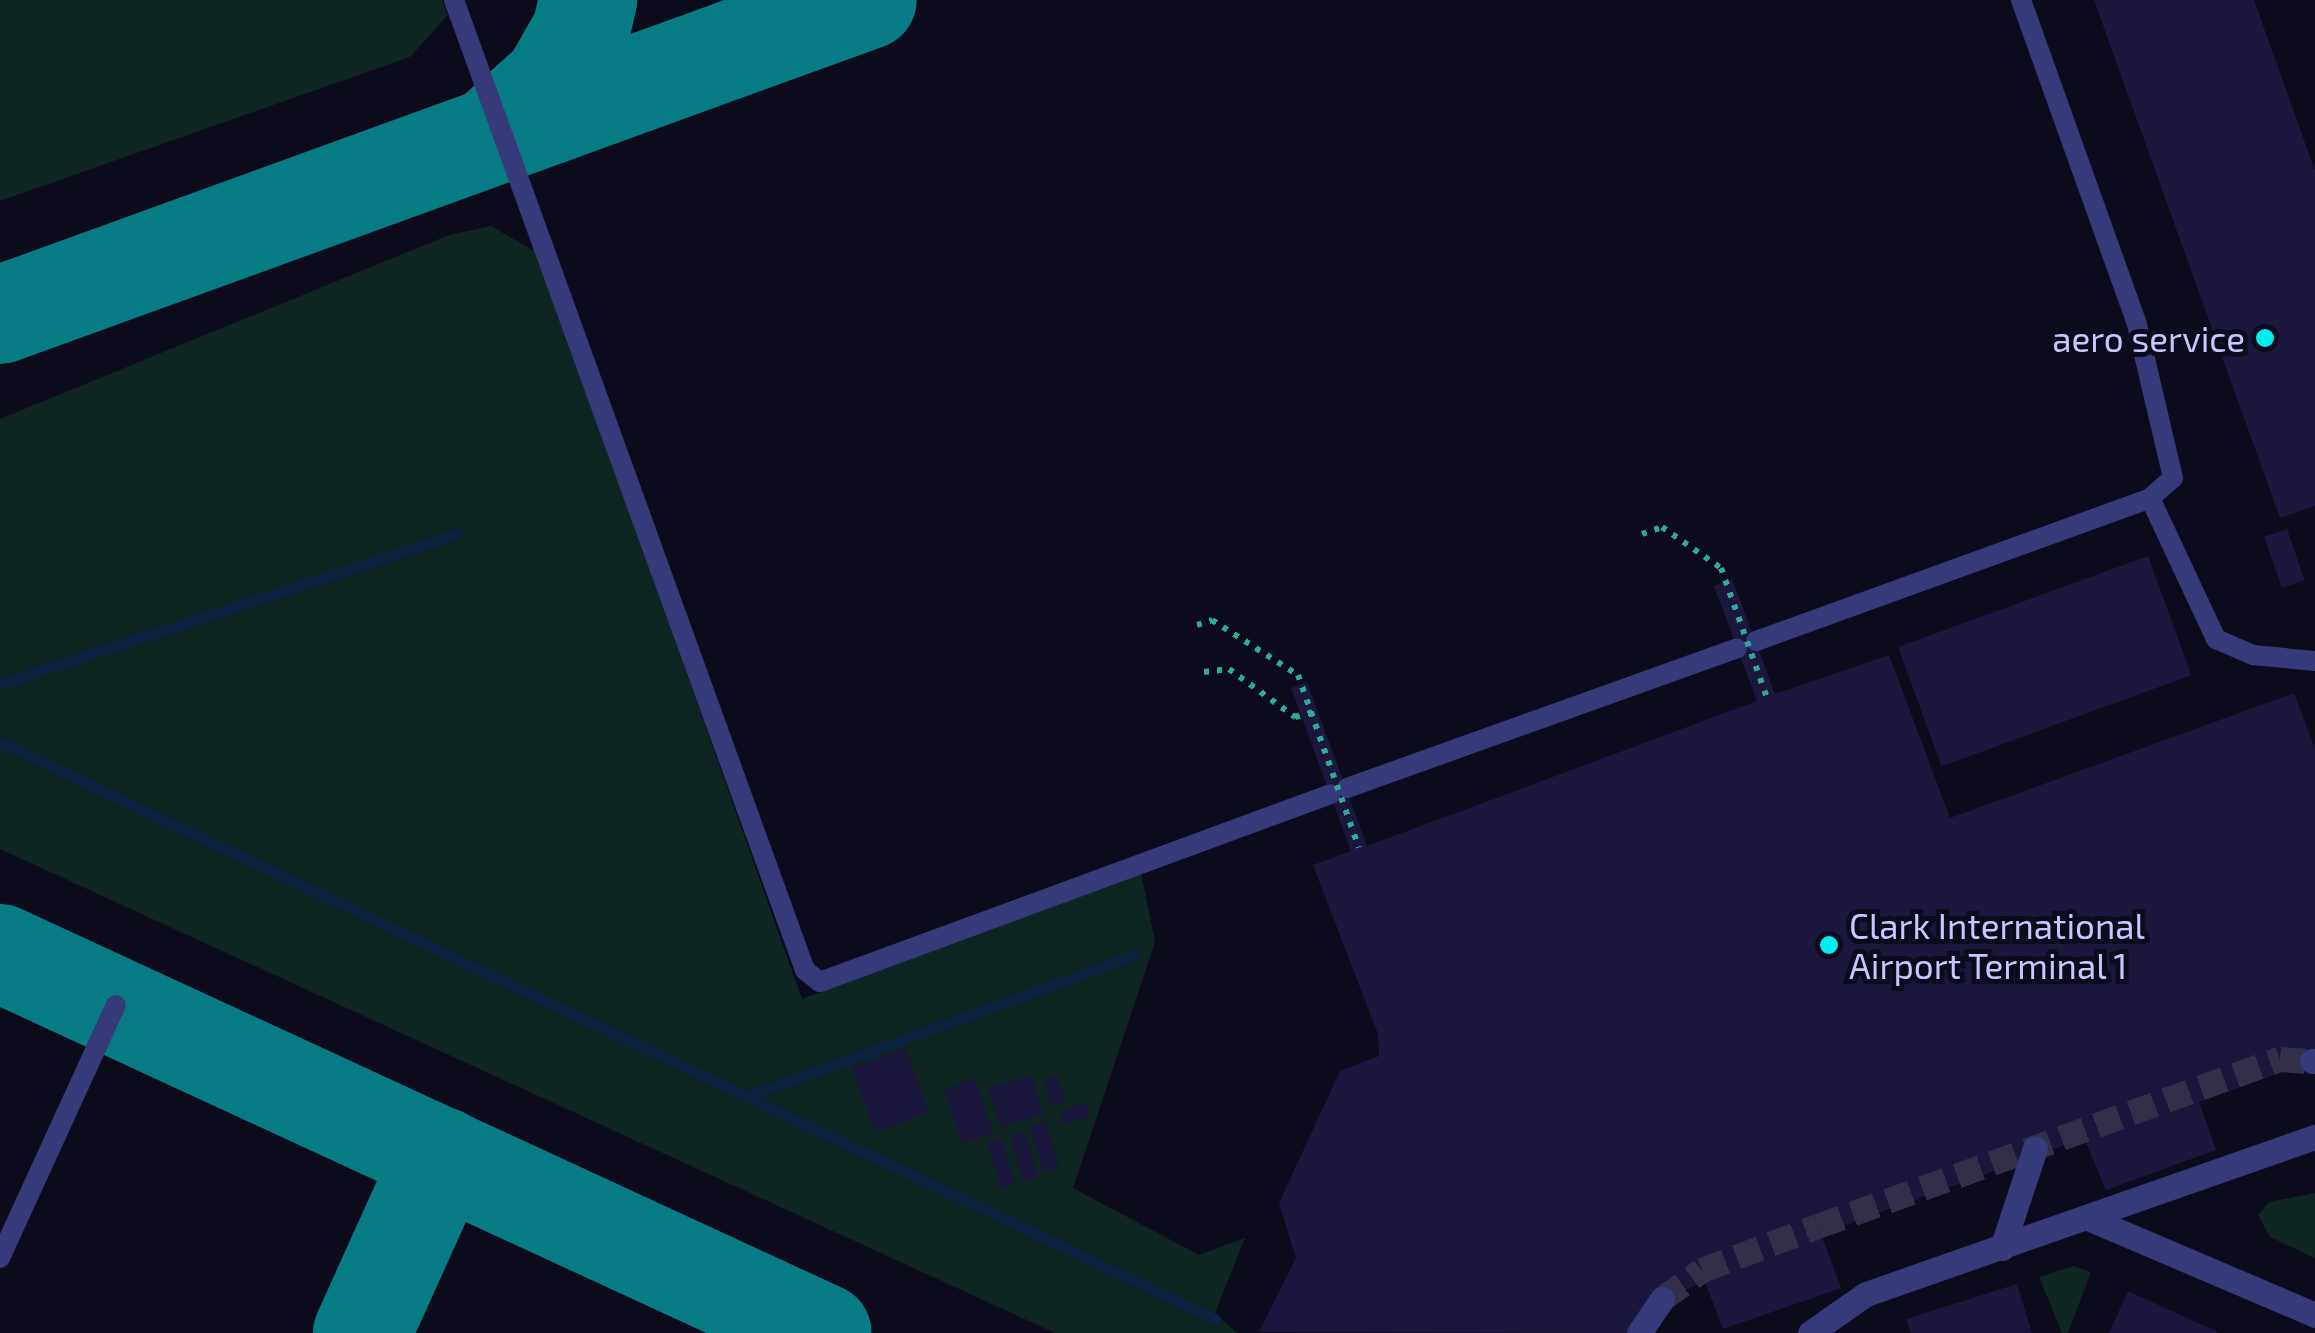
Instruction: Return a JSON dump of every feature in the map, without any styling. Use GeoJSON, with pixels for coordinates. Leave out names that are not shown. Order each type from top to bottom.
{"type":"FeatureCollection","features":[{"type":"Feature","properties":{"kind":"street"},"geometry":{"type":"LineString","coordinates":[[1810,1333],[1866,1294],[2315,1137]]}},
{"type":"Feature","properties":{"kind":"street"},"geometry":{"type":"LineString","coordinates":[[2002,1248],[2035,1148]]}},
{"type":"Feature","properties":{"kind":"street"},"geometry":{"type":"LineString","coordinates":[[2088,1218],[2315,1315]]}},
{"type":"Feature","properties":{"kind":"street"},"geometry":{"type":"LineString","coordinates":[[1639,1333],[1662,1299]]}},
{"type":"Feature","properties":{"kind":"lane"},"geometry":{"type":"LineString","coordinates":[[454,0],[806,970],[820,982],[2150,498],[2173,478],[2171,447],[2137,324],[2021,0]]}},
{"type":"Feature","properties":{"kind":"lane"},"geometry":{"type":"LineString","coordinates":[[2150,498],[2216,640],[2254,656],[2315,661]]}},
{"type":"Feature","properties":{"kind":"lane"},"geometry":{"type":"LineString","coordinates":[[0,1258],[116,1006]]}},
{"type":"Feature","properties":{"kind":"path"},"geometry":{"type":"LineString","coordinates":[[1642,534],[1662,527],[1720,568],[1766,698]]}},
{"type":"Feature","properties":{"kind":"path"},"geometry":{"type":"LineString","coordinates":[[1197,625],[1212,620],[1298,675],[1360,848]]}},
{"type":"Feature","properties":{"kind":"path"},"geometry":{"type":"LineString","coordinates":[[1204,672],[1229,669],[1296,716],[1312,712]]}},
{"type":"Feature","properties":{"kind":"green space"},"geometry":{"type":"Polygon","coordinates":[[[0,0],[442,0],[448,15],[410,57],[0,201],[0,0]]]}},
{"type":"Feature","properties":{"kind":"green space"},"geometry":{"type":"Polygon","coordinates":[[[491,226],[538,253],[802,999],[1141,873],[1155,942],[1073,1188],[1199,1255],[1245,1238],[1215,1313],[1237,1333],[1055,1333],[0,849],[0,419],[449,235],[491,226]]]}},
{"type":"Feature","properties":{"kind":"green space"},"geometry":{"type":"Polygon","coordinates":[[[2315,1193],[2315,1258],[2270,1237],[2258,1215],[2269,1202],[2315,1193]]]}},
{"type":"Feature","properties":{"kind":"green space"},"geometry":{"type":"Polygon","coordinates":[[[2073,1266],[2091,1272],[2068,1333],[2062,1333],[2039,1277],[2073,1266]]]}},
{"type":"Feature","properties":{"kind":"building","name":"aero service"},"geometry":{"type":"Polygon","coordinates":[[[2094,0],[2254,0],[2315,171],[2315,506],[2280,518],[2094,0]]]}},
{"type":"Feature","properties":{"kind":"building"},"geometry":{"type":"Polygon","coordinates":[[[2287,529],[2305,580],[2282,588],[2264,537],[2287,529]]]}},
{"type":"Feature","properties":{"kind":"building"},"geometry":{"type":"Polygon","coordinates":[[[2148,556],[2191,675],[1941,766],[1898,647],[2148,556]]]}},
{"type":"Feature","properties":{"kind":"building","name":"Clark International Airport Terminal 1"},"geometry":{"type":"Polygon","coordinates":[[[1732,579],[1775,694],[1889,655],[1950,818],[2294,693],[2315,749],[2315,1060],[2199,1102],[2216,1150],[2106,1190],[2084,1138],[1821,1234],[1841,1288],[1723,1329],[1705,1282],[1662,1299],[1633,1333],[1259,1332],[1296,1258],[1279,1203],[1340,1071],[1379,1056],[1378,1034],[1313,865],[1351,851],[1291,688],[1307,682],[1367,846],[1757,701],[1714,586],[1732,579]]]}},
{"type":"Feature","properties":{"kind":"building"},"geometry":{"type":"Polygon","coordinates":[[[905,1048],[929,1111],[876,1132],[852,1068],[905,1048]]]}},
{"type":"Feature","properties":{"kind":"building"},"geometry":{"type":"Polygon","coordinates":[[[1032,1075],[1043,1114],[1000,1127],[989,1087],[1032,1075]]]}},
{"type":"Feature","properties":{"kind":"building"},"geometry":{"type":"Polygon","coordinates":[[[1057,1075],[1066,1101],[1053,1106],[1044,1080],[1057,1075]]]}},
{"type":"Feature","properties":{"kind":"building"},"geometry":{"type":"Polygon","coordinates":[[[975,1079],[994,1133],[962,1144],[944,1090],[975,1079]]]}},
{"type":"Feature","properties":{"kind":"building"},"geometry":{"type":"Polygon","coordinates":[[[1086,1103],[1090,1116],[1063,1125],[1059,1111],[1086,1103]]]}},
{"type":"Feature","properties":{"kind":"building"},"geometry":{"type":"Polygon","coordinates":[[[1046,1122],[1059,1167],[1044,1172],[1031,1126],[1046,1122]]]}},
{"type":"Feature","properties":{"kind":"building"},"geometry":{"type":"Polygon","coordinates":[[[1025,1131],[1038,1177],[1023,1182],[1010,1135],[1025,1131]]]}},
{"type":"Feature","properties":{"kind":"building"},"geometry":{"type":"Polygon","coordinates":[[[1002,1138],[1015,1184],[1001,1188],[988,1142],[1002,1138]]]}},
{"type":"Feature","properties":{"kind":"building"},"geometry":{"type":"Polygon","coordinates":[[[2017,1284],[2032,1333],[1911,1333],[1906,1319],[2017,1284]]]}},
{"type":"Feature","properties":{"kind":"building"},"geometry":{"type":"Polygon","coordinates":[[[2128,1291],[2220,1333],[2109,1333],[2128,1291]]]}},
{"type":"Feature","properties":{"kind":"waterway"},"geometry":{"type":"LineString","coordinates":[[0,684],[457,534]]}},
{"type":"Feature","properties":{"kind":"waterway"},"geometry":{"type":"LineString","coordinates":[[0,742],[1215,1319]]}},
{"type":"Feature","properties":{"kind":"waterway"},"geometry":{"type":"LineString","coordinates":[[748,1096],[1133,956]]}},
{"type":"Feature","properties":{"kind":"taxiway"},"geometry":{"type":"LineString","coordinates":[[496,132],[552,82],[581,31],[588,0]]}},
{"type":"Feature","properties":{"kind":"taxiway"},"geometry":{"type":"LineString","coordinates":[[0,315],[868,0]]}},
{"type":"Feature","properties":{"kind":"taxiway"},"geometry":{"type":"LineString","coordinates":[[0,953],[823,1333]]}},
{"type":"Feature","properties":{"kind":"taxiway"},"geometry":{"type":"LineString","coordinates":[[362,1333],[442,1156]]}},
{"type":"Feature","properties":{"kind":"tunnel"},"geometry":{"type":"LineString","coordinates":[[1662,1299],[1702,1270],[1818,1226],[2280,1059],[2312,1061]]}},
{"type":"Feature","properties":{"kind":"place","name":"aero service"},"geometry":{"type":"Point","coordinates":[2265,338]}},
{"type":"Feature","properties":{"kind":"place","name":"Clark International Airport Terminal 1"},"geometry":{"type":"Point","coordinates":[1829,945]}}]}
